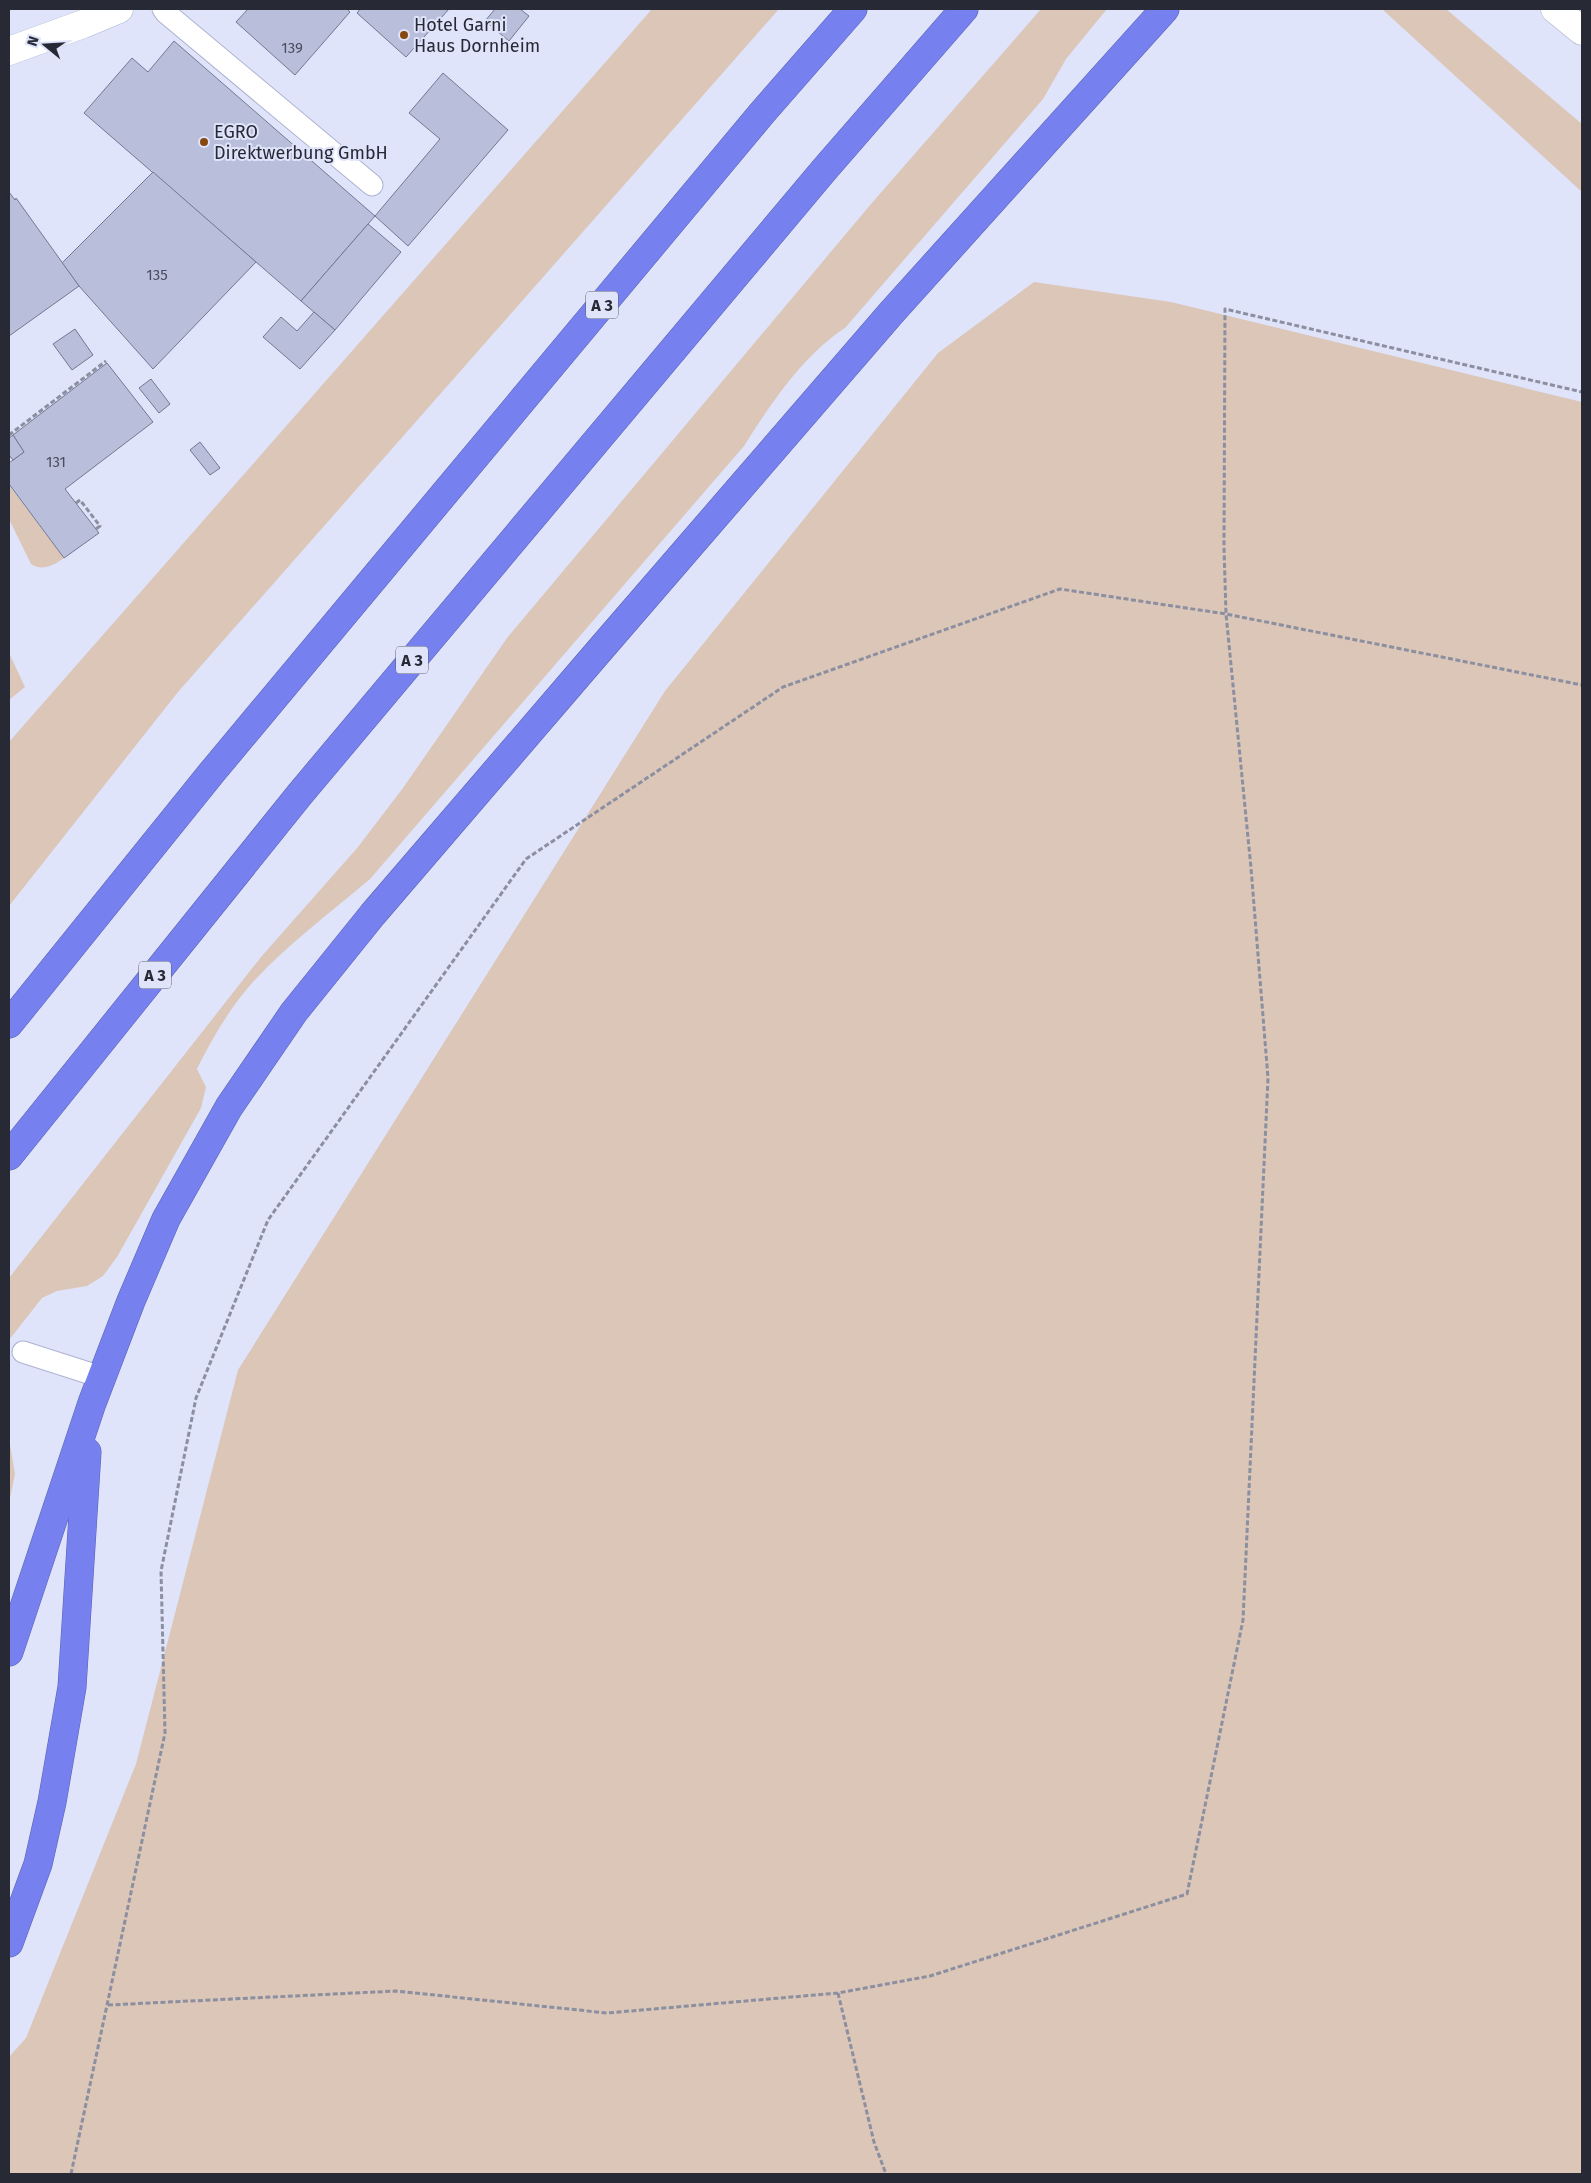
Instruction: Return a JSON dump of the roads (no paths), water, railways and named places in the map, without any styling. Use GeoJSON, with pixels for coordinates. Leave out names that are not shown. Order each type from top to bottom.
{"type":"FeatureCollection","features":[{"type":"Feature","properties":{"kind":"highway","name":"A 3"},"geometry":{"type":"LineString","coordinates":[[9,1024],[213,771],[762,113],[853,9]]}},
{"type":"Feature","properties":{"kind":"highway","name":"A 3"},"geometry":{"type":"LineString","coordinates":[[9,1156],[300,794],[818,177],[964,9]]}},
{"type":"Feature","properties":{"kind":"highway"},"geometry":{"type":"LineString","coordinates":[[9,1652],[92,1403],[131,1301],[166,1219],[229,1107],[294,1012],[373,914],[892,312],[1165,9]]}},
{"type":"Feature","properties":{"kind":"highway"},"geometry":{"type":"LineString","coordinates":[[9,1943],[38,1864],[52,1802],[72,1687],[83,1498],[92,1403]]}},
{"type":"Feature","properties":{"kind":"street"},"geometry":{"type":"LineString","coordinates":[[9,51],[118,9]]}},
{"type":"Feature","properties":{"kind":"street"},"geometry":{"type":"LineString","coordinates":[[1556,9],[1582,31]]}},
{"type":"Feature","properties":{"kind":"lane"},"geometry":{"type":"LineString","coordinates":[[163,9],[372,184]]}},
{"type":"Feature","properties":{"kind":"lane"},"geometry":{"type":"LineString","coordinates":[[23,1352],[102,1377]]}},
{"type":"Feature","properties":{"kind":"place","name":"Hotel Garni Haus Dornheim"},"geometry":{"type":"Point","coordinates":[404,35]}},
{"type":"Feature","properties":{"kind":"place","name":"EGRO Direktwerbung GmbH"},"geometry":{"type":"Point","coordinates":[204,142]}}]}
